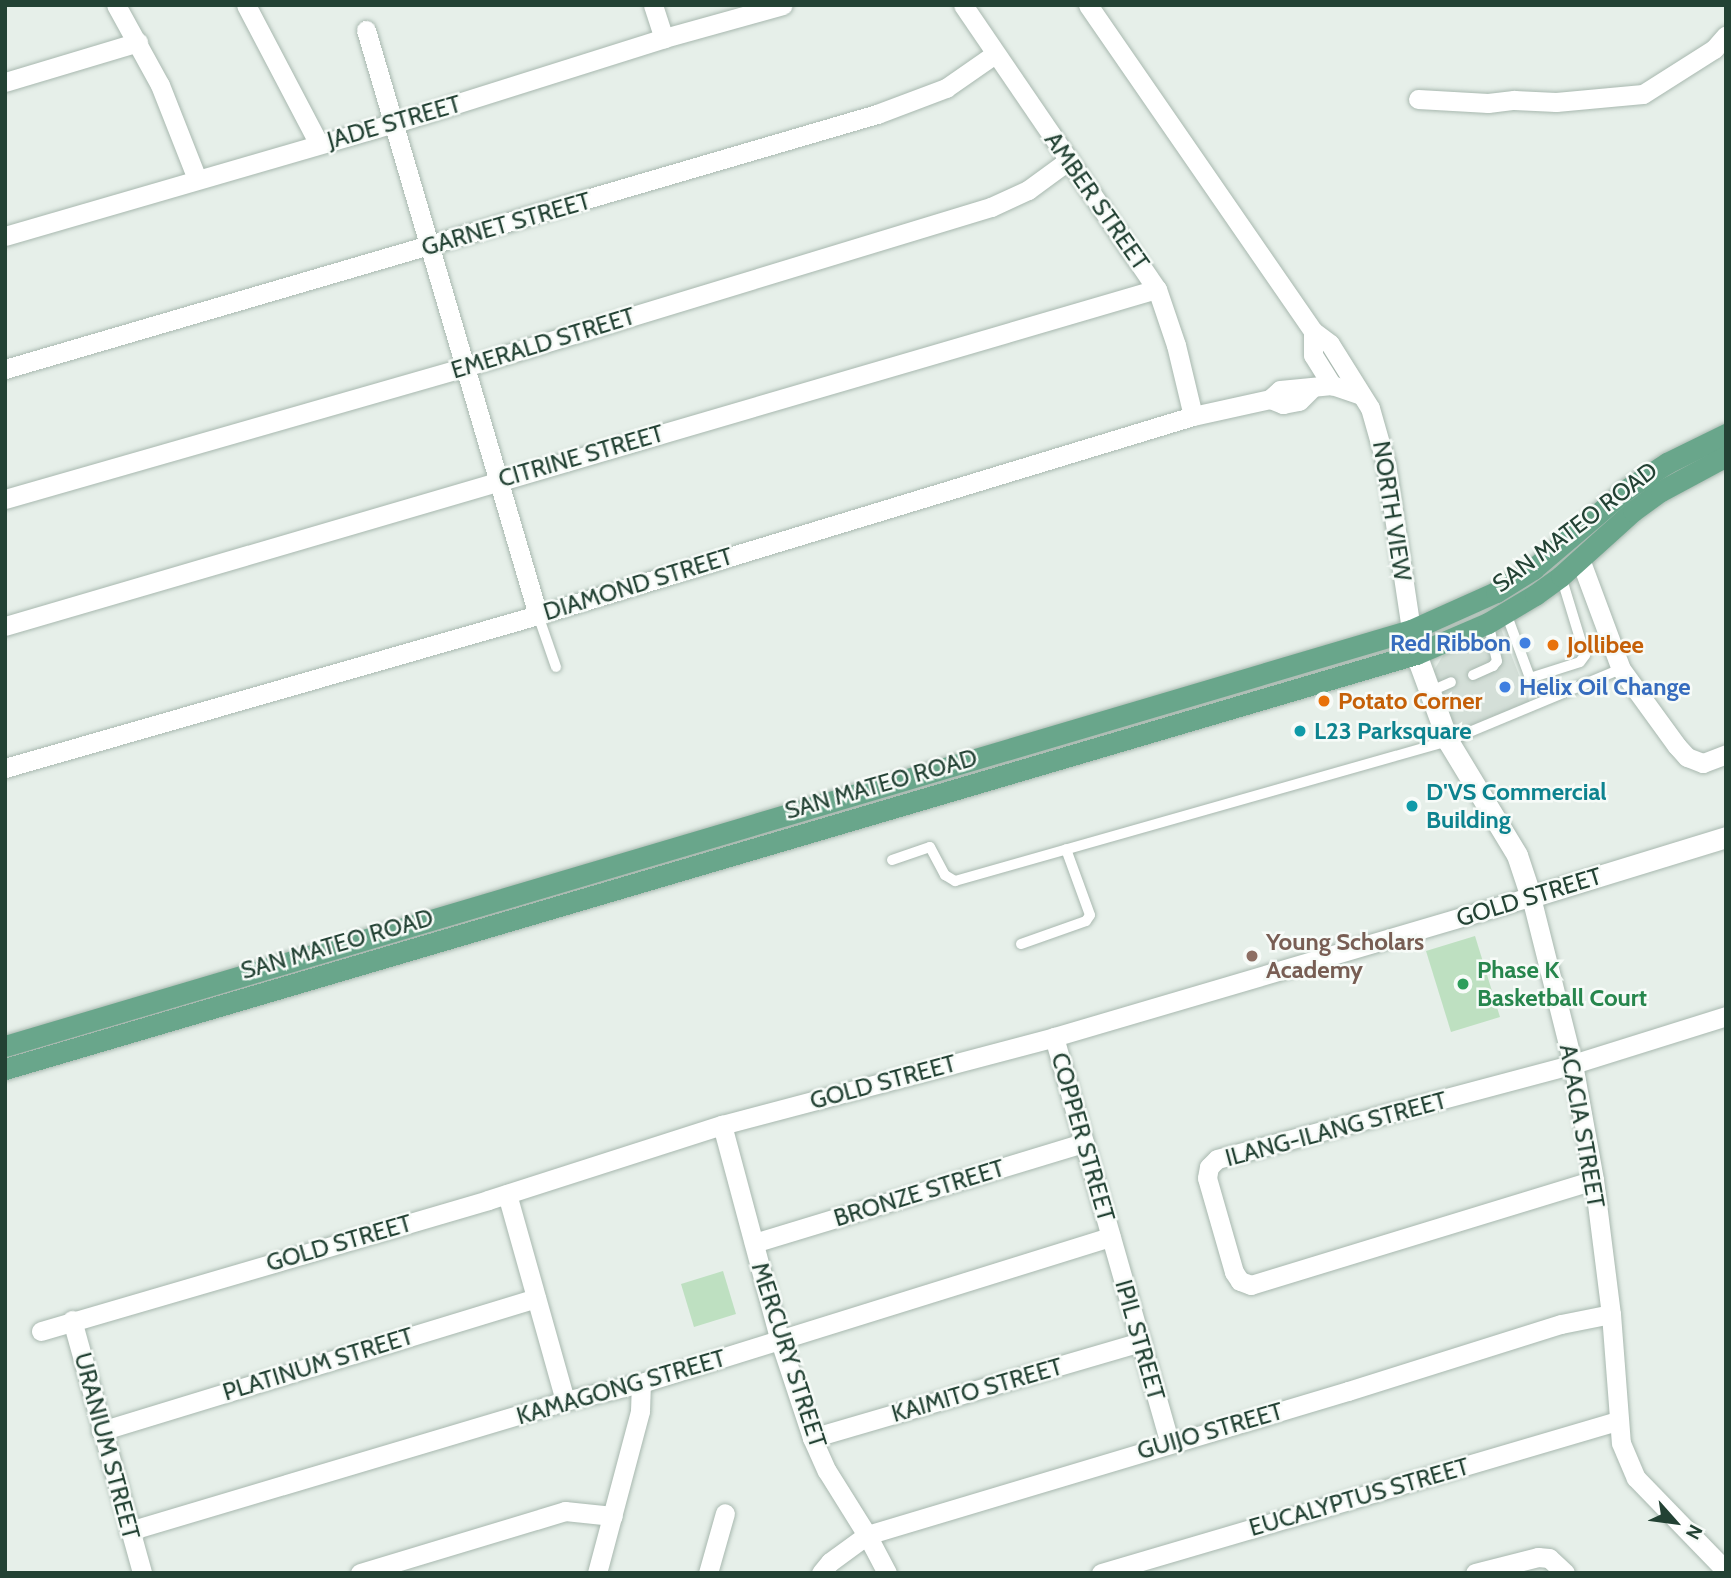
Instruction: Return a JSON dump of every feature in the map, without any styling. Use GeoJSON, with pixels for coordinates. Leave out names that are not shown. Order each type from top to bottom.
{"type":"FeatureCollection","features":[{"type":"Feature","properties":{"kind":"main road","name":"SAN MATEO ROAD"},"geometry":{"type":"LineString","coordinates":[[5,1046],[1411,630],[1496,592],[1533,569],[1627,489],[1667,463],[1726,434]]}},
{"type":"Feature","properties":{"kind":"main road","name":"SAN MATEO ROAD"},"geometry":{"type":"LineString","coordinates":[[5,1069],[1416,654],[1497,617],[1561,576],[1661,491],[1726,456]]}},
{"type":"Feature","properties":{"kind":"street"},"geometry":{"type":"LineString","coordinates":[[116,5],[138,42],[177,123],[197,179]]}},
{"type":"Feature","properties":{"kind":"street"},"geometry":{"type":"LineString","coordinates":[[246,5],[319,144]]}},
{"type":"Feature","properties":{"kind":"street"},"geometry":{"type":"LineString","coordinates":[[653,5],[664,38]]}},
{"type":"Feature","properties":{"kind":"street","name":"JADE STREET"},"geometry":{"type":"LineString","coordinates":[[5,236],[395,123],[664,38],[782,5]]}},
{"type":"Feature","properties":{"kind":"street","name":"AMBER STREET"},"geometry":{"type":"LineString","coordinates":[[963,5],[1157,289],[1173,335],[1193,416]]}},
{"type":"Feature","properties":{"kind":"street"},"geometry":{"type":"LineString","coordinates":[[1088,5],[1313,331],[1314,355],[1332,386]]}},
{"type":"Feature","properties":{"kind":"street"},"geometry":{"type":"LineString","coordinates":[[366,30],[432,246],[538,615]]}},
{"type":"Feature","properties":{"kind":"street"},"geometry":{"type":"LineString","coordinates":[[1418,99],[1488,103],[1514,100],[1556,102],[1643,94],[1714,49],[1726,35]]}},
{"type":"Feature","properties":{"kind":"street"},"geometry":{"type":"LineString","coordinates":[[5,82],[138,42]]}},
{"type":"Feature","properties":{"kind":"street","name":"GARNET STREET"},"geometry":{"type":"LineString","coordinates":[[5,369],[432,246],[916,101],[963,78],[995,54]]}},
{"type":"Feature","properties":{"kind":"street","name":"EMERALD STREET"},"geometry":{"type":"LineString","coordinates":[[5,499],[466,367],[991,207],[1028,190],[1069,160]]}},
{"type":"Feature","properties":{"kind":"street","name":"CITRINE STREET"},"geometry":{"type":"LineString","coordinates":[[5,626],[1157,289]]}},
{"type":"Feature","properties":{"kind":"street","name":"NORTH VIEW"},"geometry":{"type":"LineString","coordinates":[[1313,331],[1330,344],[1370,408],[1383,447],[1411,630]]}},
{"type":"Feature","properties":{"kind":"street","name":"DIAMOND STREET"},"geometry":{"type":"LineString","coordinates":[[5,768],[538,615],[1193,416],[1270,399],[1283,404],[1299,401],[1311,389],[1332,386],[1361,395]]}},
{"type":"Feature","properties":{"kind":"street"},"geometry":{"type":"LineString","coordinates":[[1580,559],[1621,669],[1687,757],[1703,762],[1726,754]]}},
{"type":"Feature","properties":{"kind":"street","name":"ACACIA STREET"},"geometry":{"type":"LineString","coordinates":[[1411,630],[1416,654],[1448,741],[1518,858],[1531,897],[1573,1065],[1594,1180],[1611,1314],[1617,1421],[1627,1462],[1636,1478],[1726,1571]]}},
{"type":"Feature","properties":{"kind":"street","name":"GOLD STREET"},"geometry":{"type":"LineString","coordinates":[[41,1331],[507,1194],[722,1125],[1054,1037],[1531,897],[1726,836]]}},
{"type":"Feature","properties":{"kind":"street"},"geometry":{"type":"LineString","coordinates":[[1573,1065],[1726,1016]]}},
{"type":"Feature","properties":{"kind":"street","name":"COPPER STREET"},"geometry":{"type":"LineString","coordinates":[[1054,1037],[1111,1237]]}},
{"type":"Feature","properties":{"kind":"street","name":"ILANG-ILANG STREET"},"geometry":{"type":"LineString","coordinates":[[1573,1065],[1217,1159],[1209,1167],[1207,1178],[1234,1272],[1240,1281],[1251,1285],[1594,1180]]}},
{"type":"Feature","properties":{"kind":"street","name":"MERCURY STREET"},"geometry":{"type":"LineString","coordinates":[[722,1125],[780,1341],[813,1438],[827,1471],[887,1573]]}},
{"type":"Feature","properties":{"kind":"street","name":"BRONZE STREET"},"geometry":{"type":"LineString","coordinates":[[754,1243],[1084,1143]]}},
{"type":"Feature","properties":{"kind":"street"},"geometry":{"type":"LineString","coordinates":[[507,1194],[565,1401]]}},
{"type":"Feature","properties":{"kind":"street","name":"KAMAGONG STREET"},"geometry":{"type":"LineString","coordinates":[[129,1531],[565,1401],[642,1383],[1111,1237]]}},
{"type":"Feature","properties":{"kind":"street","name":"IPIL STREET"},"geometry":{"type":"LineString","coordinates":[[1111,1237],[1170,1443]]}},
{"type":"Feature","properties":{"kind":"street","name":"PLATINUM STREET"},"geometry":{"type":"LineString","coordinates":[[101,1431],[536,1298]]}},
{"type":"Feature","properties":{"kind":"street","name":"GUIJO STREET"},"geometry":{"type":"LineString","coordinates":[[821,1573],[830,1562],[867,1535],[1360,1388],[1561,1324],[1611,1314]]}},
{"type":"Feature","properties":{"kind":"street","name":"URANIUM STREET"},"geometry":{"type":"LineString","coordinates":[[72,1320],[142,1573]]}},
{"type":"Feature","properties":{"kind":"street","name":"KAIMITO STREET"},"geometry":{"type":"LineString","coordinates":[[813,1438],[1141,1342]]}},
{"type":"Feature","properties":{"kind":"street"},"geometry":{"type":"LineString","coordinates":[[597,1573],[640,1411],[642,1383]]}},
{"type":"Feature","properties":{"kind":"street","name":"EUCALYPTUS STREET"},"geometry":{"type":"LineString","coordinates":[[1101,1573],[1617,1421]]}},
{"type":"Feature","properties":{"kind":"street"},"geometry":{"type":"LineString","coordinates":[[360,1573],[565,1511],[613,1516]]}},
{"type":"Feature","properties":{"kind":"street"},"geometry":{"type":"LineString","coordinates":[[708,1573],[726,1513]]}},
{"type":"Feature","properties":{"kind":"street"},"geometry":{"type":"LineString","coordinates":[[1475,1573],[1538,1557],[1549,1558],[1565,1573]]}},
{"type":"Feature","properties":{"kind":"lane"},"geometry":{"type":"LineString","coordinates":[[1497,617],[1530,678],[1580,662],[1584,655],[1561,576]]}},
{"type":"Feature","properties":{"kind":"lane"},"geometry":{"type":"LineString","coordinates":[[538,615],[556,667]]}},
{"type":"Feature","properties":{"kind":"lane"},"geometry":{"type":"LineString","coordinates":[[1473,675],[1493,666],[1497,661],[1497,617]]}},
{"type":"Feature","properties":{"kind":"lane"},"geometry":{"type":"LineString","coordinates":[[892,860],[930,847],[946,876],[955,881],[1448,741],[1621,669]]}},
{"type":"Feature","properties":{"kind":"lane"},"geometry":{"type":"LineString","coordinates":[[1429,692],[1451,682]]}},
{"type":"Feature","properties":{"kind":"lane"},"geometry":{"type":"LineString","coordinates":[[1021,944],[1086,921],[1090,915],[1066,849]]}},
{"type":"Feature","properties":{"kind":"shaded area"},"geometry":{"type":"Polygon","coordinates":[[[1501,629],[1530,703],[1455,734],[1434,680],[1434,670],[1444,654],[1501,629]]]}},
{"type":"Feature","properties":{"kind":"green space","name":"Phase K Basketball Court"},"geometry":{"type":"Polygon","coordinates":[[[1475,936],[1500,1017],[1451,1032],[1426,951],[1475,936]]]}},
{"type":"Feature","properties":{"kind":"green space"},"geometry":{"type":"Polygon","coordinates":[[[723,1271],[736,1314],[694,1327],[681,1284],[723,1271]]]}},
{"type":"Feature","properties":{"kind":"place","name":"Red Ribbon"},"geometry":{"type":"Point","coordinates":[1525,643]}},
{"type":"Feature","properties":{"kind":"place","name":"Jollibee"},"geometry":{"type":"Point","coordinates":[1553,645]}},
{"type":"Feature","properties":{"kind":"place","name":"Helix Oil Change"},"geometry":{"type":"Point","coordinates":[1505,687]}},
{"type":"Feature","properties":{"kind":"place","name":"Potato Corner"},"geometry":{"type":"Point","coordinates":[1324,701]}},
{"type":"Feature","properties":{"kind":"place","name":"L23 Parksquare"},"geometry":{"type":"Point","coordinates":[1300,731]}},
{"type":"Feature","properties":{"kind":"place","name":"D'VS Commercial Building"},"geometry":{"type":"Point","coordinates":[1412,806]}},
{"type":"Feature","properties":{"kind":"place","name":"Young Scholars Academy"},"geometry":{"type":"Point","coordinates":[1252,956]}},
{"type":"Feature","properties":{"kind":"place","name":"Phase K Basketball Court"},"geometry":{"type":"Point","coordinates":[1463,984]}}]}
